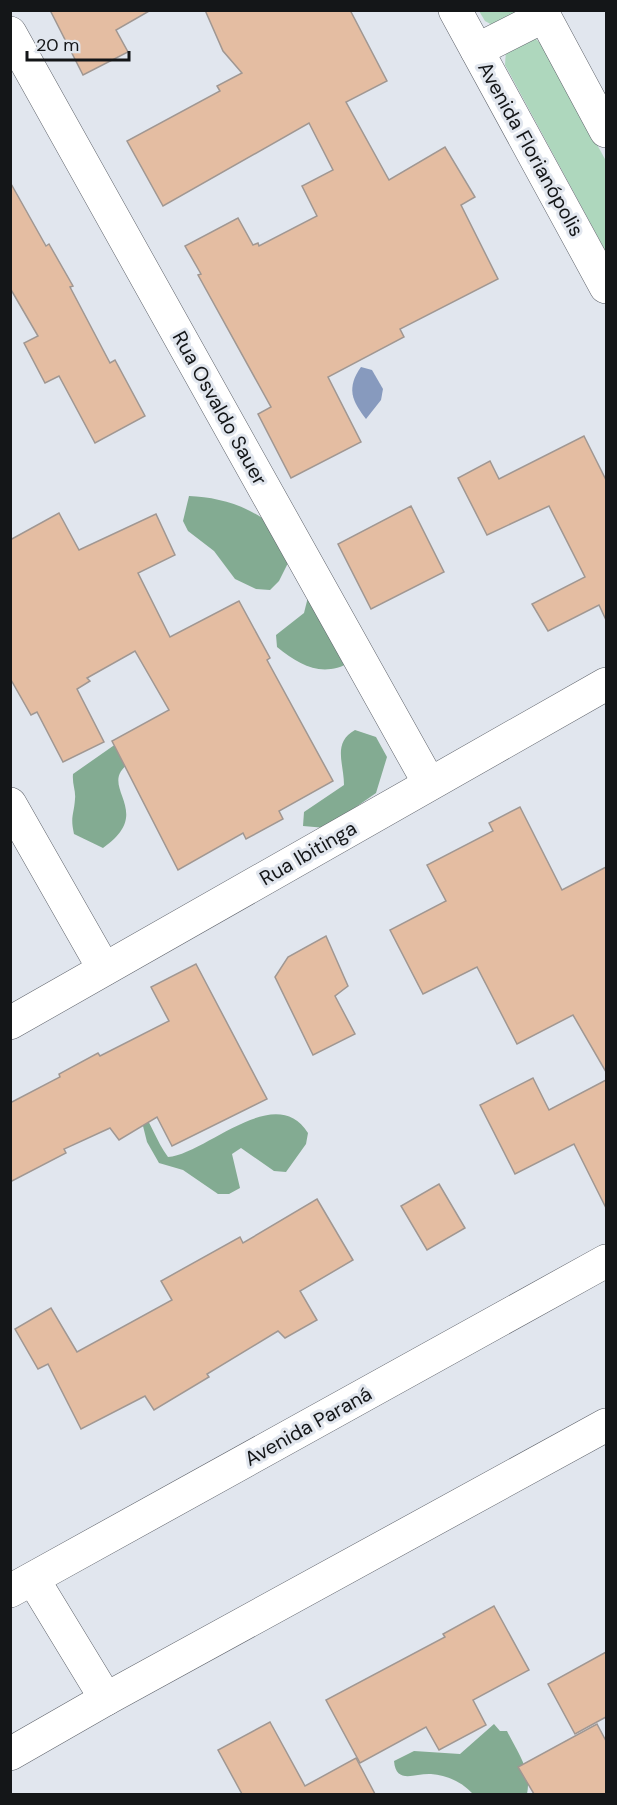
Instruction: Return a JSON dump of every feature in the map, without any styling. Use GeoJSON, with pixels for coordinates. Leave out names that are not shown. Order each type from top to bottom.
{"type":"FeatureCollection","features":[{"type":"Feature","properties":{"kind":"street","name":"Avenida Florianópolis"},"geometry":{"type":"LineString","coordinates":[[455,10],[606,287]]}},
{"type":"Feature","properties":{"kind":"street"},"geometry":{"type":"LineString","coordinates":[[477,50],[543,13],[606,131]]}},
{"type":"Feature","properties":{"kind":"street","name":"Rua Osvaldo Sauer"},"geometry":{"type":"LineString","coordinates":[[10,33],[429,783]]}},
{"type":"Feature","properties":{"kind":"street","name":"Rua Ibitinga"},"geometry":{"type":"LineString","coordinates":[[10,1023],[606,684]]}},
{"type":"Feature","properties":{"kind":"street"},"geometry":{"type":"LineString","coordinates":[[10,804],[104,969]]}},
{"type":"Feature","properties":{"kind":"street","name":"Avenida Paraná"},"geometry":{"type":"LineString","coordinates":[[22,1585],[606,1261]]}},
{"type":"Feature","properties":{"kind":"street"},"geometry":{"type":"LineString","coordinates":[[10,1754],[606,1425]]}},
{"type":"Feature","properties":{"kind":"street"},"geometry":{"type":"LineString","coordinates":[[22,1585],[106,1699]]}},
{"type":"Feature","properties":{"kind":"green space"},"geometry":{"type":"Polygon","coordinates":[[[479,11],[523,11],[496,27],[485,21],[479,11]]]}},
{"type":"Feature","properties":{"kind":"green space"},"geometry":{"type":"Polygon","coordinates":[[[534,37],[544,47],[606,161],[606,252],[505,65],[506,50],[534,37]]]}},
{"type":"Feature","properties":{"kind":"green space"},"geometry":{"type":"Polygon","coordinates":[[[189,496],[211,498],[244,508],[275,529],[290,559],[279,581],[270,590],[256,589],[235,579],[214,551],[188,531],[183,521],[189,496]]]}},
{"type":"Feature","properties":{"kind":"green space"},"geometry":{"type":"Polygon","coordinates":[[[310,589],[351,662],[331,669],[312,668],[295,660],[277,647],[276,635],[304,613],[310,589]]]}},
{"type":"Feature","properties":{"kind":"green space"},"geometry":{"type":"Polygon","coordinates":[[[355,730],[376,737],[387,757],[376,793],[326,828],[303,826],[304,812],[344,785],[341,747],[348,735],[355,730]]]}},
{"type":"Feature","properties":{"kind":"green space"},"geometry":{"type":"Polygon","coordinates":[[[124,742],[131,762],[121,771],[118,780],[126,810],[125,822],[118,834],[103,848],[74,834],[73,774],[113,746],[124,742]]]}},
{"type":"Feature","properties":{"kind":"green space"},"geometry":{"type":"Polygon","coordinates":[[[138,1106],[168,1157],[184,1153],[240,1124],[259,1117],[278,1114],[294,1119],[308,1133],[306,1144],[286,1172],[274,1171],[241,1148],[232,1154],[240,1188],[229,1194],[218,1194],[183,1170],[159,1163],[147,1142],[138,1106]]]}},
{"type":"Feature","properties":{"kind":"green space"},"geometry":{"type":"Polygon","coordinates":[[[494,1724],[500,1731],[507,1731],[519,1754],[526,1769],[527,1794],[473,1794],[464,1786],[448,1778],[431,1774],[407,1776],[398,1773],[394,1761],[414,1751],[460,1754],[494,1724]]]}},
{"type":"Feature","properties":{"kind":"water"},"geometry":{"type":"Polygon","coordinates":[[[361,367],[372,370],[383,389],[381,400],[366,419],[354,400],[352,388],[353,381],[361,367]]]}},
{"type":"Feature","properties":{"kind":"building"},"geometry":{"type":"Polygon","coordinates":[[[50,10],[151,10],[116,30],[128,52],[83,75],[50,10]]]}},
{"type":"Feature","properties":{"kind":"building"},"geometry":{"type":"Polygon","coordinates":[[[205,10],[350,10],[387,81],[346,102],[389,180],[445,147],[475,197],[461,205],[498,279],[400,329],[404,337],[328,377],[361,442],[291,478],[258,414],[271,407],[198,275],[201,274],[185,246],[238,218],[253,245],[258,243],[259,246],[317,216],[302,186],[333,170],[309,123],[163,206],[127,141],[220,91],[217,86],[242,73],[223,51],[205,10]]]}},
{"type":"Feature","properties":{"kind":"building"},"geometry":{"type":"Polygon","coordinates":[[[10,182],[46,246],[49,244],[73,286],[70,287],[110,363],[115,360],[145,416],[95,443],[59,376],[45,383],[24,343],[38,336],[10,288],[10,182]]]}},
{"type":"Feature","properties":{"kind":"building"},"geometry":{"type":"Polygon","coordinates":[[[584,436],[606,480],[606,620],[599,605],[548,631],[532,604],[585,577],[549,506],[487,535],[458,478],[490,461],[499,479],[584,436]]]}},
{"type":"Feature","properties":{"kind":"building"},"geometry":{"type":"Polygon","coordinates":[[[411,506],[444,572],[371,609],[338,544],[411,506]]]}},
{"type":"Feature","properties":{"kind":"building"},"geometry":{"type":"Polygon","coordinates":[[[59,513],[79,550],[156,514],[175,555],[138,573],[170,637],[239,601],[270,658],[267,660],[333,781],[279,811],[283,819],[246,839],[243,833],[178,870],[112,741],[169,710],[135,651],[87,678],[90,681],[77,689],[104,742],[63,762],[37,712],[31,715],[10,678],[10,540],[59,513]]]}},
{"type":"Feature","properties":{"kind":"building"},"geometry":{"type":"Polygon","coordinates":[[[520,807],[562,890],[606,867],[606,1072],[573,1015],[517,1044],[477,967],[423,994],[390,930],[446,901],[427,865],[493,831],[489,823],[520,807]]]}},
{"type":"Feature","properties":{"kind":"building"},"geometry":{"type":"Polygon","coordinates":[[[326,936],[348,986],[335,996],[355,1034],[313,1055],[275,977],[288,957],[326,936]]]}},
{"type":"Feature","properties":{"kind":"building"},"geometry":{"type":"Polygon","coordinates":[[[196,964],[267,1099],[172,1146],[157,1117],[119,1140],[110,1128],[64,1149],[66,1153],[10,1182],[10,1103],[60,1077],[59,1074],[98,1053],[100,1056],[169,1021],[151,987],[196,964]]]}},
{"type":"Feature","properties":{"kind":"building"},"geometry":{"type":"Polygon","coordinates":[[[533,1078],[549,1110],[606,1080],[606,1208],[574,1144],[515,1174],[480,1105],[533,1078]]]}},
{"type":"Feature","properties":{"kind":"building"},"geometry":{"type":"Polygon","coordinates":[[[439,1184],[465,1228],[427,1250],[401,1206],[439,1184]]]}},
{"type":"Feature","properties":{"kind":"building"},"geometry":{"type":"Polygon","coordinates":[[[317,1199],[353,1260],[300,1291],[317,1320],[285,1338],[278,1331],[207,1374],[209,1377],[154,1410],[145,1396],[81,1429],[48,1364],[38,1369],[15,1329],[51,1308],[77,1352],[172,1300],[161,1281],[240,1237],[243,1243],[317,1199]]]}},
{"type":"Feature","properties":{"kind":"building"},"geometry":{"type":"Polygon","coordinates":[[[494,1606],[529,1670],[473,1700],[486,1725],[439,1750],[426,1727],[360,1763],[326,1700],[445,1637],[443,1634],[494,1606]]]}},
{"type":"Feature","properties":{"kind":"building"},"geometry":{"type":"Polygon","coordinates":[[[606,1652],[606,1717],[575,1734],[548,1684],[606,1652]]]}},
{"type":"Feature","properties":{"kind":"building"},"geometry":{"type":"Polygon","coordinates":[[[270,1722],[305,1786],[356,1758],[375,1794],[242,1794],[218,1750],[270,1722]]]}},
{"type":"Feature","properties":{"kind":"building"},"geometry":{"type":"Polygon","coordinates":[[[597,1724],[606,1741],[606,1794],[534,1794],[518,1767],[597,1724]]]}}]}
